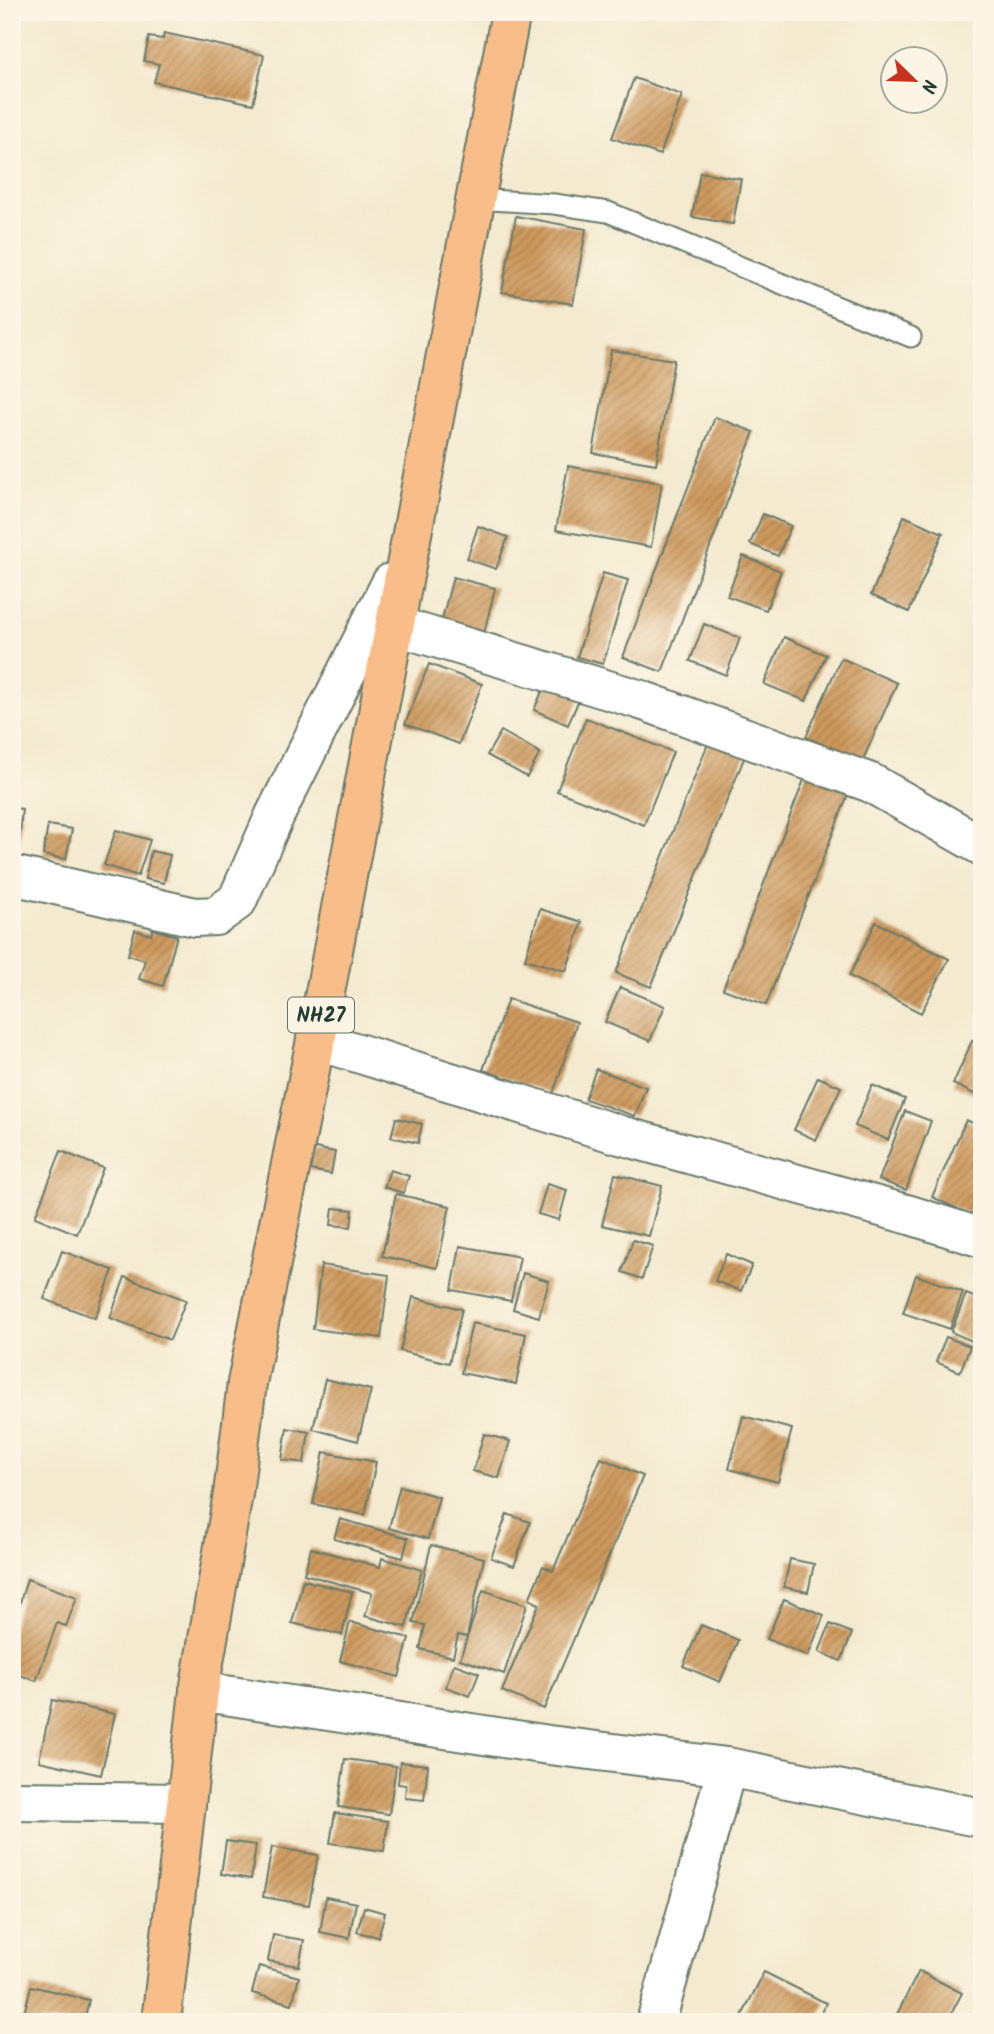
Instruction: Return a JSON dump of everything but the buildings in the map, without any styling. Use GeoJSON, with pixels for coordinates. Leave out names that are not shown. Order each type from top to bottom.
{"type":"FeatureCollection","features":[{"type":"Feature","properties":{"kind":"highway","name":"NH27"},"geometry":{"type":"LineString","coordinates":[[161,2022],[199,1691],[233,1494],[247,1383],[316,1040],[511,12]]}},
{"type":"Feature","properties":{"kind":"street"},"geometry":{"type":"LineString","coordinates":[[12,875],[195,918],[216,916],[237,901],[275,815],[407,550]]}},
{"type":"Feature","properties":{"kind":"street"},"geometry":{"type":"LineString","coordinates":[[393,625],[640,699],[872,783],[982,846]]}},
{"type":"Feature","properties":{"kind":"street"},"geometry":{"type":"LineString","coordinates":[[316,1040],[621,1135],[910,1215],[982,1238]]}},
{"type":"Feature","properties":{"kind":"street"},"geometry":{"type":"LineString","coordinates":[[199,1691],[549,1745],[727,1768],[982,1818]]}},
{"type":"Feature","properties":{"kind":"street"},"geometry":{"type":"LineString","coordinates":[[656,2022],[727,1768]]}},
{"type":"Feature","properties":{"kind":"street"},"geometry":{"type":"LineString","coordinates":[[12,1801],[186,1803]]}},
{"type":"Feature","properties":{"kind":"lane"},"geometry":{"type":"LineString","coordinates":[[475,200],[554,204],[608,212],[911,337]]}}]}
